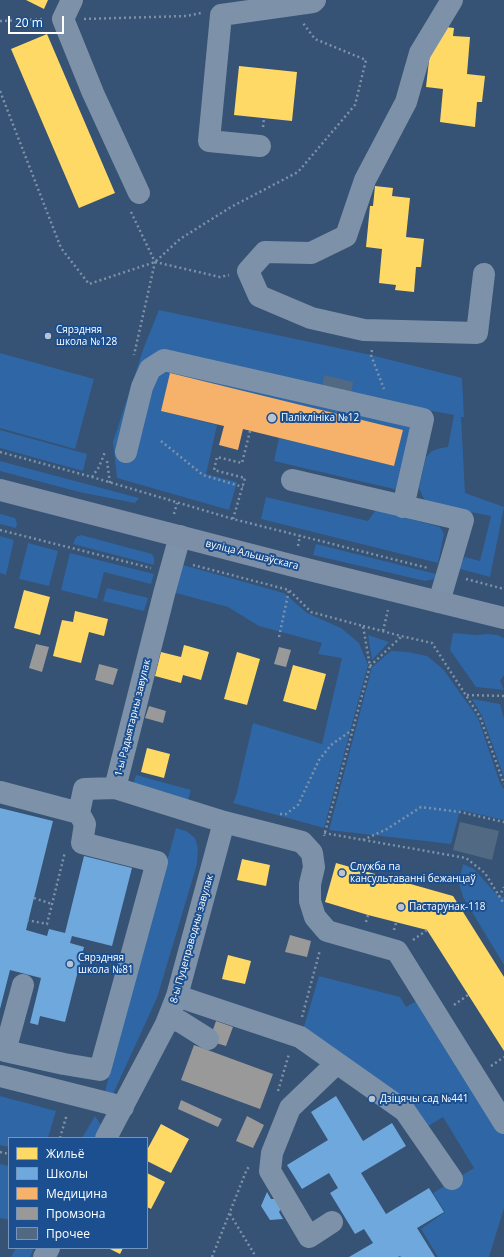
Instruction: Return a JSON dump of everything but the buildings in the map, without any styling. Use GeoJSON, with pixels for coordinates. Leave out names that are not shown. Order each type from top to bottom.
{"type":"FeatureCollection","features":[{"type":"Feature","properties":{"kind":"main road","name":"вуліца Альшэўскага"},"geometry":{"type":"LineString","coordinates":[[0,490],[504,618]]}},
{"type":"Feature","properties":{"kind":"street"},"geometry":{"type":"LineString","coordinates":[[72,0],[63,19],[93,93],[139,193]]}},
{"type":"Feature","properties":{"kind":"street"},"geometry":{"type":"LineString","coordinates":[[260,146],[209,141],[221,15],[313,2],[315,0]]}},
{"type":"Feature","properties":{"kind":"street"},"geometry":{"type":"LineString","coordinates":[[452,0],[420,53],[406,102],[365,180],[346,236],[311,253],[265,252],[248,272],[259,296],[311,318],[364,330],[477,333],[484,274]]}},
{"type":"Feature","properties":{"kind":"street"},"geometry":{"type":"LineString","coordinates":[[115,452],[150,369],[164,360],[423,419],[403,507]]}},
{"type":"Feature","properties":{"kind":"street"},"geometry":{"type":"LineString","coordinates":[[292,480],[463,520],[439,602]]}},
{"type":"Feature","properties":{"kind":"street","name":"1-ы Радыятарны завулак"},"geometry":{"type":"LineString","coordinates":[[180,536],[115,788],[224,822],[302,842],[312,853],[314,867],[310,884],[310,901],[315,917],[327,931],[397,951],[504,1123]]}},
{"type":"Feature","properties":{"kind":"street"},"geometry":{"type":"LineString","coordinates":[[23,985],[5,1051],[100,1070],[157,862],[82,843],[85,824],[79,812],[84,789],[115,788]]}},
{"type":"Feature","properties":{"kind":"street"},"geometry":{"type":"LineString","coordinates":[[0,792],[79,812]]}},
{"type":"Feature","properties":{"kind":"street","name":"8-ы Пуцеправодны завулак"},"geometry":{"type":"LineString","coordinates":[[107,1137],[169,1017],[177,996],[224,822]]}},
{"type":"Feature","properties":{"kind":"street"},"geometry":{"type":"LineString","coordinates":[[177,996],[300,1037],[405,1112],[452,1179]]}},
{"type":"Feature","properties":{"kind":"street"},"geometry":{"type":"LineString","coordinates":[[169,1017],[181,1022],[208,1039]]}},
{"type":"Feature","properties":{"kind":"street"},"geometry":{"type":"LineString","coordinates":[[332,1222],[309,1237],[270,1171],[272,1153],[290,1108],[337,1063]]}},
{"type":"Feature","properties":{"kind":"street"},"geometry":{"type":"LineString","coordinates":[[0,1076],[123,1107]]}},
{"type":"Feature","properties":{"kind":"path"},"geometry":{"type":"LineString","coordinates":[[0,91],[61,248],[90,284],[155,262],[180,239],[231,207],[298,172],[355,105],[366,60],[315,39],[290,5]]}},
{"type":"Feature","properties":{"kind":"path"},"geometry":{"type":"LineString","coordinates":[[0,21],[52,18],[186,16],[201,13]]}},
{"type":"Feature","properties":{"kind":"path"},"geometry":{"type":"LineString","coordinates":[[155,262],[220,277],[248,272]]}},
{"type":"Feature","properties":{"kind":"path"},"geometry":{"type":"LineString","coordinates":[[137,348],[155,262]]}},
{"type":"Feature","properties":{"kind":"path"},"geometry":{"type":"LineString","coordinates":[[371,355],[387,395]]}},
{"type":"Feature","properties":{"kind":"path"},"geometry":{"type":"LineString","coordinates":[[233,519],[245,478],[214,470],[217,457],[242,462],[250,431]]}},
{"type":"Feature","properties":{"kind":"path"},"geometry":{"type":"LineString","coordinates":[[161,441],[202,475],[243,486]]}},
{"type":"Feature","properties":{"kind":"path"},"geometry":{"type":"LineString","coordinates":[[0,452],[110,482],[233,519],[504,589]]}},
{"type":"Feature","properties":{"kind":"path"},"geometry":{"type":"LineString","coordinates":[[110,482],[115,452]]}},
{"type":"Feature","properties":{"kind":"path"},"geometry":{"type":"LineString","coordinates":[[92,477],[99,467]]}},
{"type":"Feature","properties":{"kind":"path"},"geometry":{"type":"LineString","coordinates":[[0,530],[170,572],[186,564],[289,590],[311,612],[432,643],[480,717],[504,782]]}},
{"type":"Feature","properties":{"kind":"path"},"geometry":{"type":"LineString","coordinates":[[279,637],[285,611]]}},
{"type":"Feature","properties":{"kind":"path"},"geometry":{"type":"LineString","coordinates":[[363,626],[370,666],[325,833],[466,858],[485,873],[504,904]]}},
{"type":"Feature","properties":{"kind":"path"},"geometry":{"type":"LineString","coordinates":[[370,666],[401,636]]}},
{"type":"Feature","properties":{"kind":"path"},"geometry":{"type":"LineString","coordinates":[[466,695],[504,696]]}},
{"type":"Feature","properties":{"kind":"path"},"geometry":{"type":"LineString","coordinates":[[278,814],[286,814],[298,805],[319,760],[330,745],[353,730]]}},
{"type":"Feature","properties":{"kind":"path"},"geometry":{"type":"LineString","coordinates":[[362,840],[387,829],[421,806],[460,812],[504,822]]}},
{"type":"Feature","properties":{"kind":"path"},"geometry":{"type":"LineString","coordinates":[[27,920],[47,924],[65,852]]}},
{"type":"Feature","properties":{"kind":"path"},"geometry":{"type":"LineString","coordinates":[[499,897],[504,887]]}},
{"type":"Feature","properties":{"kind":"path"},"geometry":{"type":"LineString","coordinates":[[34,898],[52,904]]}},
{"type":"Feature","properties":{"kind":"path"},"geometry":{"type":"LineString","coordinates":[[302,1017],[319,954]]}},
{"type":"Feature","properties":{"kind":"path"},"geometry":{"type":"LineString","coordinates":[[60,1137],[69,1109]]}},
{"type":"Feature","properties":{"kind":"path"},"geometry":{"type":"LineString","coordinates":[[212,1257],[247,1169]]}},
{"type":"Feature","properties":{"kind":"path"},"geometry":{"type":"LineString","coordinates":[[230,1214],[256,1257]]}},
{"type":"Feature","properties":{"kind":"shaded area"},"geometry":{"type":"Polygon","coordinates":[[[159,310],[371,355],[462,378],[464,417],[461,417],[465,493],[504,507],[490,577],[457,568],[465,557],[480,561],[491,516],[430,504],[424,499],[419,488],[426,457],[432,451],[448,447],[454,415],[416,408],[398,490],[274,461],[279,438],[394,466],[403,430],[171,374],[161,411],[217,425],[206,474],[237,482],[229,510],[117,478],[113,442],[144,347],[159,310]]]}},
{"type":"Feature","properties":{"kind":"shaded area"},"geometry":{"type":"Polygon","coordinates":[[[0,353],[94,379],[75,449],[0,428],[0,353]]]}},
{"type":"Feature","properties":{"kind":"shaded area"},"geometry":{"type":"Polygon","coordinates":[[[0,430],[87,454],[83,471],[0,448],[0,430]]]}},
{"type":"Feature","properties":{"kind":"shaded area"},"geometry":{"type":"Polygon","coordinates":[[[0,461],[139,498],[135,503],[79,492],[0,471],[0,461]]]}},
{"type":"Feature","properties":{"kind":"shaded area"},"geometry":{"type":"Polygon","coordinates":[[[266,497],[368,521],[376,510],[440,527],[444,534],[438,563],[261,519],[266,497]]]}},
{"type":"Feature","properties":{"kind":"shaded area"},"geometry":{"type":"Polygon","coordinates":[[[0,514],[15,518],[17,523],[16,528],[0,524],[0,514]]]}},
{"type":"Feature","properties":{"kind":"shaded area"},"geometry":{"type":"Polygon","coordinates":[[[81,535],[152,554],[154,558],[154,565],[73,544],[76,537],[81,535]]]}},
{"type":"Feature","properties":{"kind":"shaded area"},"geometry":{"type":"Polygon","coordinates":[[[0,536],[14,540],[6,575],[0,573],[0,536]]]}},
{"type":"Feature","properties":{"kind":"shaded area"},"geometry":{"type":"Polygon","coordinates":[[[28,543],[58,551],[49,586],[19,579],[28,543]]]}},
{"type":"Feature","properties":{"kind":"shaded area"},"geometry":{"type":"Polygon","coordinates":[[[316,544],[436,574],[434,579],[425,581],[313,555],[316,544]]]}},
{"type":"Feature","properties":{"kind":"shaded area"},"geometry":{"type":"Polygon","coordinates":[[[70,553],[154,574],[151,584],[104,572],[97,599],[61,590],[70,553]]]}},
{"type":"Feature","properties":{"kind":"shaded area"},"geometry":{"type":"Polygon","coordinates":[[[183,565],[284,593],[307,613],[341,628],[359,643],[368,665],[324,828],[233,803],[236,796],[253,723],[322,744],[342,658],[318,654],[322,643],[259,626],[228,607],[176,593],[183,565]]]}},
{"type":"Feature","properties":{"kind":"shaded area"},"geometry":{"type":"Polygon","coordinates":[[[107,588],[148,598],[144,611],[103,601],[107,588]]]}},
{"type":"Feature","properties":{"kind":"shaded area"},"geometry":{"type":"Polygon","coordinates":[[[453,633],[476,635],[487,634],[497,635],[504,638],[504,675],[500,681],[504,690],[476,687],[450,650],[453,633]]]}},
{"type":"Feature","properties":{"kind":"shaded area"},"geometry":{"type":"Polygon","coordinates":[[[368,635],[389,642],[372,660],[368,635]]]}},
{"type":"Feature","properties":{"kind":"shaded area"},"geometry":{"type":"Polygon","coordinates":[[[391,651],[408,652],[427,656],[443,669],[478,718],[500,783],[504,789],[504,820],[460,810],[451,844],[329,830],[372,667],[391,651]]]}},
{"type":"Feature","properties":{"kind":"shaded area"},"geometry":{"type":"Polygon","coordinates":[[[472,699],[500,704],[504,719],[504,777],[482,716],[472,699]]]}},
{"type":"Feature","properties":{"kind":"shaded area"},"geometry":{"type":"Polygon","coordinates":[[[136,775],[191,790],[187,803],[132,788],[136,775]]]}},
{"type":"Feature","properties":{"kind":"shaded area"},"geometry":{"type":"Polygon","coordinates":[[[176,828],[186,831],[195,838],[198,848],[197,864],[157,998],[113,1094],[104,1095],[176,828]]]}},
{"type":"Feature","properties":{"kind":"shaded area"},"geometry":{"type":"Polygon","coordinates":[[[463,864],[474,869],[499,897],[504,897],[504,965],[463,897],[459,883],[463,864]]]}},
{"type":"Feature","properties":{"kind":"shaded area"},"geometry":{"type":"Polygon","coordinates":[[[319,976],[400,997],[406,1007],[422,998],[504,1128],[504,1208],[489,1257],[438,1257],[421,1229],[445,1212],[433,1193],[474,1168],[443,1117],[425,1128],[303,1030],[319,976]]]}},
{"type":"Feature","properties":{"kind":"shaded area"},"geometry":{"type":"Polygon","coordinates":[[[0,1096],[56,1111],[48,1137],[8,1137],[8,1147],[0,1145],[0,1096]]]}},
{"type":"Feature","properties":{"kind":"shaded area"},"geometry":{"type":"Polygon","coordinates":[[[95,1116],[101,1125],[95,1137],[83,1137],[95,1116]]]}},
{"type":"Feature","properties":{"kind":"shaded area"},"geometry":{"type":"Polygon","coordinates":[[[0,1164],[8,1166],[8,1220],[0,1218],[0,1164]]]}},
{"type":"Feature","properties":{"kind":"shaded area"},"geometry":{"type":"Polygon","coordinates":[[[15,1249],[34,1249],[30,1257],[11,1257],[15,1249]]]}},
{"type":"Feature","properties":{"kind":"place","name":"Сярэдняя школа №128"},"geometry":{"type":"Point","coordinates":[48,336]}},
{"type":"Feature","properties":{"kind":"place","name":"Паліклініка №12"},"geometry":{"type":"Point","coordinates":[272,418]}},
{"type":"Feature","properties":{"kind":"place","name":"Служба па кансультаванні бежанцаў"},"geometry":{"type":"Point","coordinates":[342,873]}},
{"type":"Feature","properties":{"kind":"place","name":"Пастарунак-118"},"geometry":{"type":"Point","coordinates":[401,907]}},
{"type":"Feature","properties":{"kind":"place","name":"Сярэдняя школа №81"},"geometry":{"type":"Point","coordinates":[70,964]}},
{"type":"Feature","properties":{"kind":"place","name":"Дзіцячы сад №441"},"geometry":{"type":"Point","coordinates":[372,1099]}}]}
